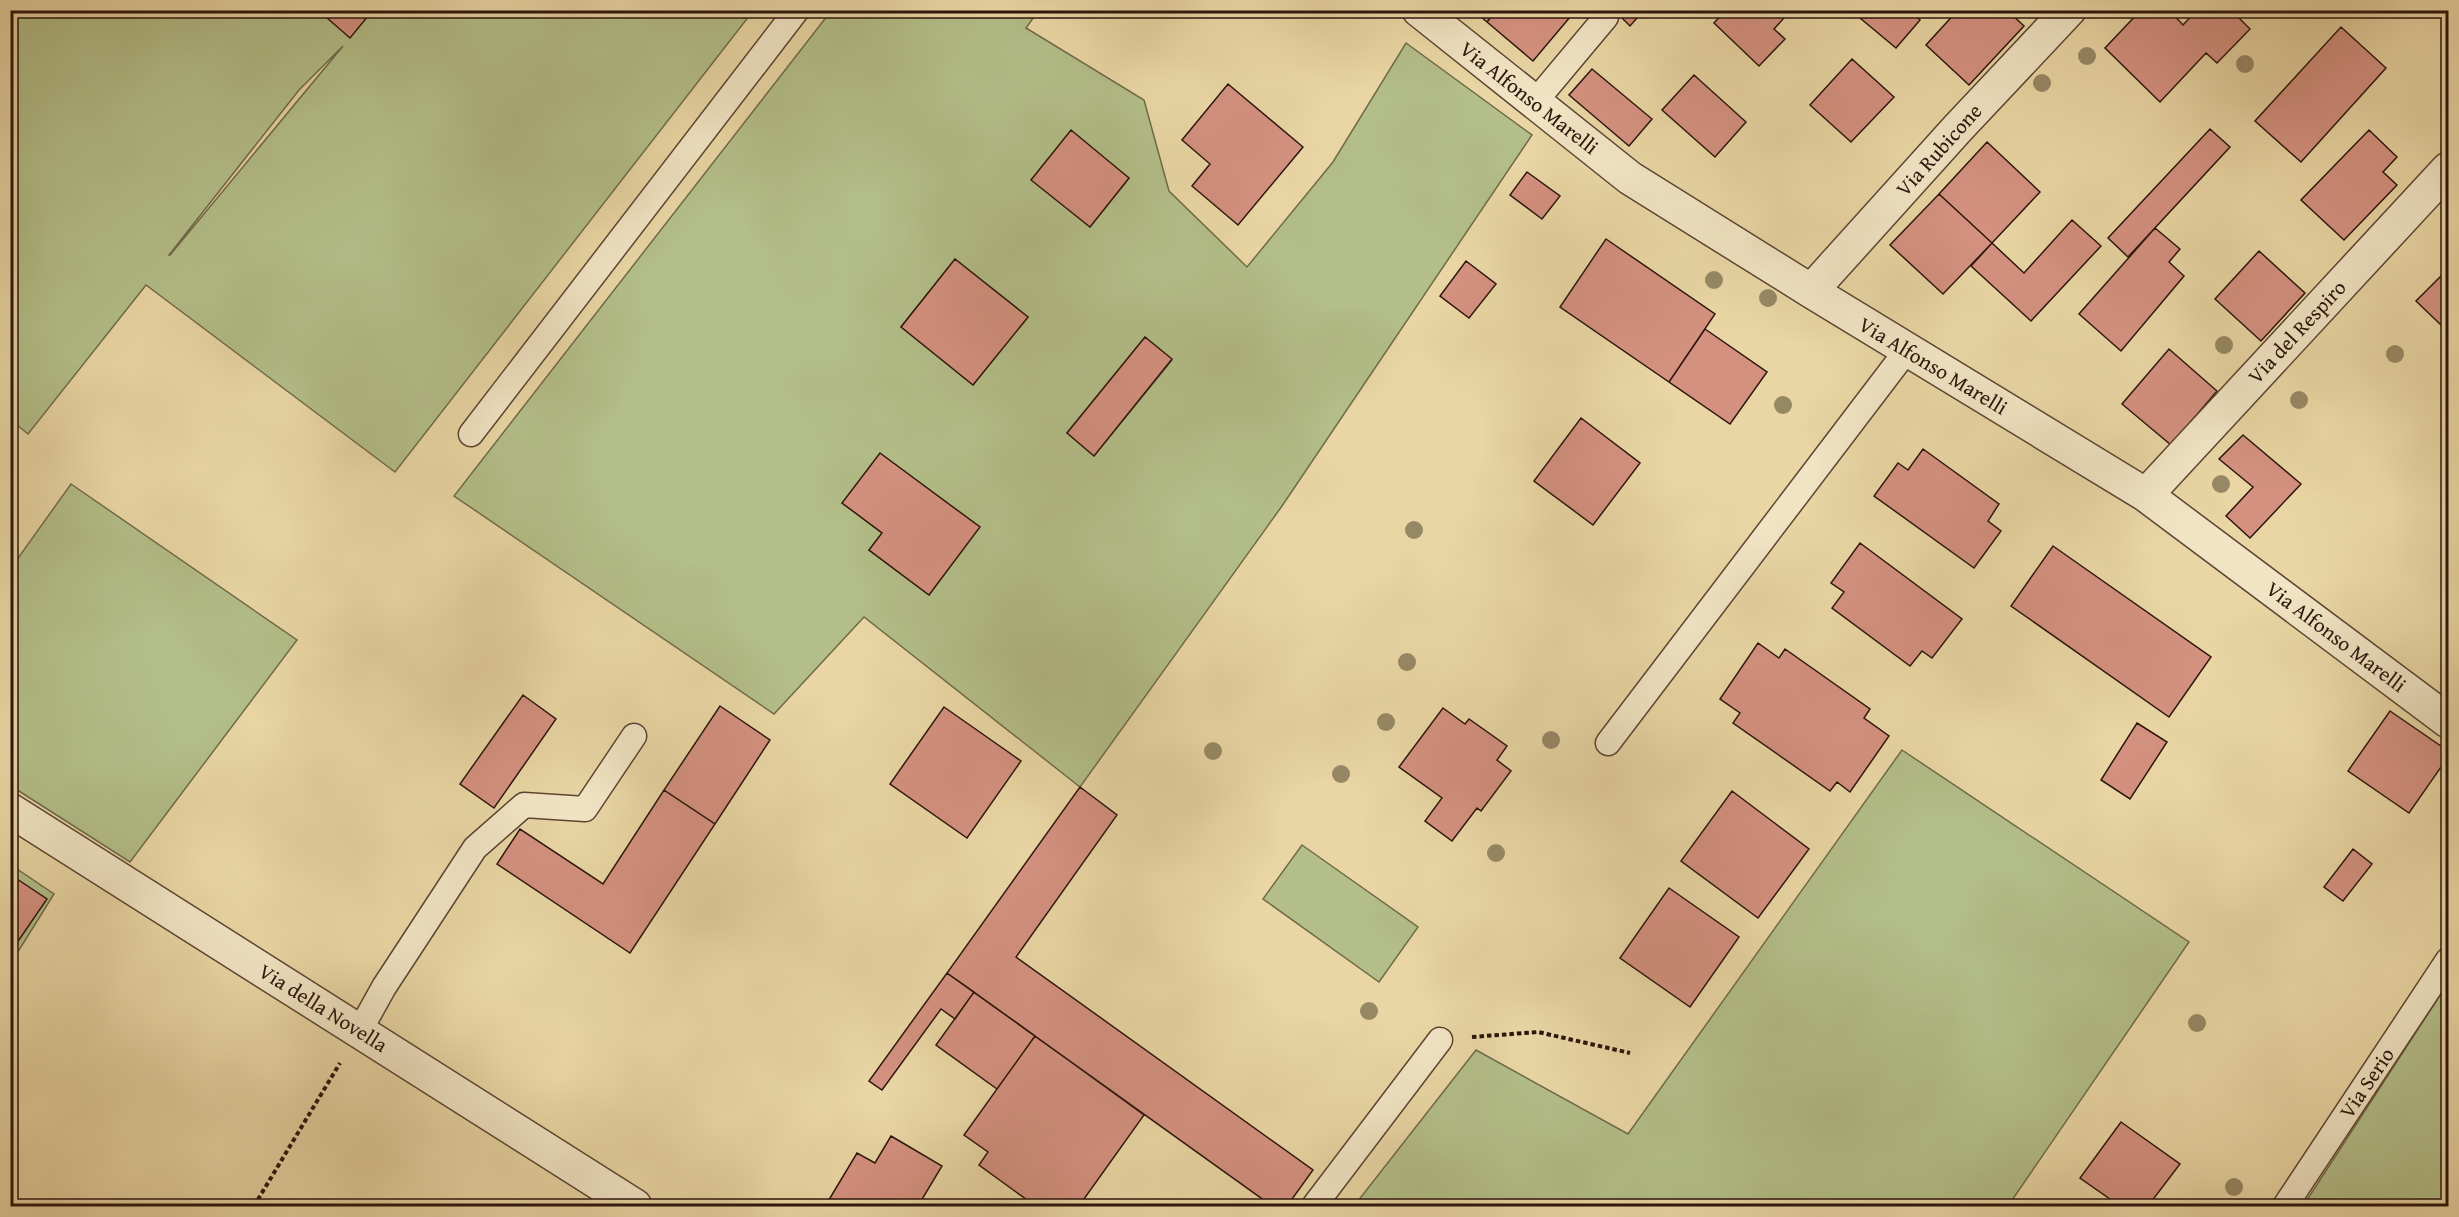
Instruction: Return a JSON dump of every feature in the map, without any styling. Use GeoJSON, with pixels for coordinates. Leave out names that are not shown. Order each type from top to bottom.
{"type":"FeatureCollection","features":[{"type":"Feature","properties":{"kind":"street","name":"Via Alfonso Marelli"},"geometry":{"type":"LineString","coordinates":[[1419,10],[1630,178],[2146,495],[2448,721]]}},
{"type":"Feature","properties":{"kind":"street","name":"Via Rubicone"},"geometry":{"type":"LineString","coordinates":[[1811,291],[2068,10]]}},
{"type":"Feature","properties":{"kind":"street","name":"Via del Respiro"},"geometry":{"type":"LineString","coordinates":[[2146,495],[2448,169]]}},
{"type":"Feature","properties":{"kind":"street","name":"Via della Novella"},"geometry":{"type":"LineString","coordinates":[[10,810],[635,1206]]}},
{"type":"Feature","properties":{"kind":"lane"},"geometry":{"type":"LineString","coordinates":[[471,434],[797,10]]}},
{"type":"Feature","properties":{"kind":"lane"},"geometry":{"type":"LineString","coordinates":[[1534,103],[1606,17],[1598,10]]}},
{"type":"Feature","properties":{"kind":"lane"},"geometry":{"type":"LineString","coordinates":[[1608,743],[1907,350]]}},
{"type":"Feature","properties":{"kind":"lane"},"geometry":{"type":"LineString","coordinates":[[360,1032],[384,987],[475,848],[524,805],[585,809],[634,736]]}},
{"type":"Feature","properties":{"kind":"lane","name":"Via Serio"},"geometry":{"type":"LineString","coordinates":[[2285,1206],[2448,960]]}},
{"type":"Feature","properties":{"kind":"lane"},"geometry":{"type":"LineString","coordinates":[[1314,1206],[1440,1040]]}},
{"type":"Feature","properties":{"kind":"path"},"geometry":{"type":"LineString","coordinates":[[254,1206],[360,1032]]}},
{"type":"Feature","properties":{"kind":"path"},"geometry":{"type":"LineString","coordinates":[[1440,1040],[1538,1032],[1630,1053]]}},
{"type":"Feature","properties":{"kind":"green space"},"geometry":{"type":"Polygon","coordinates":[[[10,11],[753,11],[395,472],[146,285],[28,434],[11,420],[10,11]],[[343,46],[299,90],[170,255],[343,46]]]}},
{"type":"Feature","properties":{"kind":"green space"},"geometry":{"type":"Polygon","coordinates":[[[831,11],[1038,11],[1026,28],[1144,100],[1169,191],[1247,267],[1333,162],[1406,43],[1532,135],[1282,506],[1080,787],[864,617],[774,714],[454,496],[831,11]],[[1071,131],[1032,180],[1090,227],[1129,178],[1071,131]],[[955,259],[901,327],[973,385],[1028,317],[955,259]],[[1145,337],[1067,433],[1094,456],[1172,360],[1145,337]],[[843,503],[882,533],[869,550],[929,595],[979,527],[843,503]]]}},
{"type":"Feature","properties":{"kind":"green space"},"geometry":{"type":"Polygon","coordinates":[[[71,484],[297,640],[130,862],[11,786],[11,568],[71,484]]]}},
{"type":"Feature","properties":{"kind":"green space"},"geometry":{"type":"Polygon","coordinates":[[[1902,750],[2189,942],[2008,1206],[1354,1206],[1476,1050],[1628,1134],[1902,750]]]}},
{"type":"Feature","properties":{"kind":"green space"},"geometry":{"type":"Polygon","coordinates":[[[1302,845],[1418,927],[1379,982],[1263,899],[1302,845]]]}},
{"type":"Feature","properties":{"kind":"green space"},"geometry":{"type":"Polygon","coordinates":[[[11,865],[54,894],[11,963],[11,865]]]}},
{"type":"Feature","properties":{"kind":"green space"},"geometry":{"type":"Polygon","coordinates":[[[2448,983],[2448,1206],[2303,1206],[2448,983]]]}},
{"type":"Feature","properties":{"kind":"building"},"geometry":{"type":"Polygon","coordinates":[[[318,10],[373,10],[350,38],[318,10]]]}},
{"type":"Feature","properties":{"kind":"building"},"geometry":{"type":"Polygon","coordinates":[[[1473,10],[1497,10],[1487,22],[1473,10]]]}},
{"type":"Feature","properties":{"kind":"building"},"geometry":{"type":"Polygon","coordinates":[[[1497,10],[1576,10],[1533,61],[1487,22],[1497,10]]]}},
{"type":"Feature","properties":{"kind":"building"},"geometry":{"type":"Polygon","coordinates":[[[1614,10],[1644,10],[1630,26],[1614,10]]]}},
{"type":"Feature","properties":{"kind":"building"},"geometry":{"type":"Polygon","coordinates":[[[1726,10],[1791,10],[1774,29],[1785,39],[1759,66],[1714,23],[1726,10]]]}},
{"type":"Feature","properties":{"kind":"building"},"geometry":{"type":"Polygon","coordinates":[[[1857,10],[1909,10],[1920,20],[1896,48],[1854,13],[1857,10]]]}},
{"type":"Feature","properties":{"kind":"building"},"geometry":{"type":"Polygon","coordinates":[[[1958,10],[2007,10],[2024,26],[1969,85],[1926,45],[1958,10]]]}},
{"type":"Feature","properties":{"kind":"building"},"geometry":{"type":"Polygon","coordinates":[[[2141,10],[2169,10],[2183,25],[2197,10],[2231,10],[2250,29],[2217,63],[2206,53],[2160,102],[2105,48],[2141,10]]]}},
{"type":"Feature","properties":{"kind":"building"},"geometry":{"type":"Polygon","coordinates":[[[2341,27],[2386,68],[2301,162],[2255,121],[2341,27]]]}},
{"type":"Feature","properties":{"kind":"building"},"geometry":{"type":"Polygon","coordinates":[[[1852,59],[1894,97],[1851,142],[1810,105],[1852,59]]]}},
{"type":"Feature","properties":{"kind":"building"},"geometry":{"type":"Polygon","coordinates":[[[1592,69],[1652,119],[1629,146],[1569,95],[1592,69]]]}},
{"type":"Feature","properties":{"kind":"building"},"geometry":{"type":"Polygon","coordinates":[[[1694,75],[1746,122],[1715,157],[1662,110],[1694,75]]]}},
{"type":"Feature","properties":{"kind":"building"},"geometry":{"type":"Polygon","coordinates":[[[1228,84],[1303,147],[1238,225],[1192,186],[1210,164],[1182,140],[1228,84]]]}},
{"type":"Feature","properties":{"kind":"building"},"geometry":{"type":"Polygon","coordinates":[[[2210,129],[2230,147],[2128,257],[2108,238],[2210,129]]]}},
{"type":"Feature","properties":{"kind":"building"},"geometry":{"type":"Polygon","coordinates":[[[1071,130],[1129,178],[1090,227],[1031,180],[1071,130]]]}},
{"type":"Feature","properties":{"kind":"building"},"geometry":{"type":"Polygon","coordinates":[[[2369,130],[2397,157],[2383,172],[2397,185],[2344,240],[2301,200],[2369,130]]]}},
{"type":"Feature","properties":{"kind":"building"},"geometry":{"type":"Polygon","coordinates":[[[1987,142],[2040,192],[1992,243],[1939,194],[1987,142]]]}},
{"type":"Feature","properties":{"kind":"building"},"geometry":{"type":"Polygon","coordinates":[[[1527,172],[1560,196],[1542,219],[1510,195],[1527,172]]]}},
{"type":"Feature","properties":{"kind":"building"},"geometry":{"type":"Polygon","coordinates":[[[1939,194],[1992,243],[1943,294],[1890,245],[1939,194]]]}},
{"type":"Feature","properties":{"kind":"building"},"geometry":{"type":"Polygon","coordinates":[[[2072,220],[2101,246],[2031,321],[1971,266],[1992,243],[2024,273],[2072,220]]]}},
{"type":"Feature","properties":{"kind":"building"},"geometry":{"type":"Polygon","coordinates":[[[2155,228],[2180,249],[2169,262],[2184,276],[2121,351],[2079,314],[2155,228]]]}},
{"type":"Feature","properties":{"kind":"building"},"geometry":{"type":"Polygon","coordinates":[[[1606,239],[1715,314],[1669,382],[1560,307],[1606,239]]]}},
{"type":"Feature","properties":{"kind":"building"},"geometry":{"type":"Polygon","coordinates":[[[2259,251],[2305,293],[2261,341],[2215,299],[2259,251]]]}},
{"type":"Feature","properties":{"kind":"building"},"geometry":{"type":"Polygon","coordinates":[[[955,259],[1028,317],[973,385],[901,327],[955,259]]]}},
{"type":"Feature","properties":{"kind":"building"},"geometry":{"type":"Polygon","coordinates":[[[1466,261],[1496,284],[1469,318],[1440,296],[1466,261]]]}},
{"type":"Feature","properties":{"kind":"building"},"geometry":{"type":"Polygon","coordinates":[[[2448,269],[2448,319],[2442,326],[2416,301],[2448,269]]]}},
{"type":"Feature","properties":{"kind":"building"},"geometry":{"type":"Polygon","coordinates":[[[1705,329],[1767,372],[1730,424],[1669,382],[1705,329]]]}},
{"type":"Feature","properties":{"kind":"building"},"geometry":{"type":"Polygon","coordinates":[[[1145,337],[1172,359],[1094,456],[1067,433],[1145,337]]]}},
{"type":"Feature","properties":{"kind":"building"},"geometry":{"type":"Polygon","coordinates":[[[2169,349],[2217,391],[2171,445],[2122,404],[2169,349]]]}},
{"type":"Feature","properties":{"kind":"building"},"geometry":{"type":"Polygon","coordinates":[[[1581,418],[1640,463],[1593,525],[1534,481],[1581,418]]]}},
{"type":"Feature","properties":{"kind":"building"},"geometry":{"type":"Polygon","coordinates":[[[2243,435],[2301,484],[2250,538],[2226,516],[2253,487],[2219,459],[2243,435]]]}},
{"type":"Feature","properties":{"kind":"building"},"geometry":{"type":"Polygon","coordinates":[[[1923,449],[1999,504],[1988,521],[2001,531],[1974,568],[1874,496],[1898,463],[1908,470],[1923,449]]]}},
{"type":"Feature","properties":{"kind":"building"},"geometry":{"type":"Polygon","coordinates":[[[880,453],[980,527],[929,595],[869,550],[882,533],[842,503],[880,453]]]}},
{"type":"Feature","properties":{"kind":"building"},"geometry":{"type":"Polygon","coordinates":[[[1860,543],[1962,619],[1932,658],[1922,651],[1910,666],[1832,608],[1844,592],[1831,583],[1860,543]]]}},
{"type":"Feature","properties":{"kind":"building"},"geometry":{"type":"Polygon","coordinates":[[[2053,546],[2211,657],[2169,717],[2011,606],[2053,546]]]}},
{"type":"Feature","properties":{"kind":"building"},"geometry":{"type":"Polygon","coordinates":[[[1758,643],[1779,658],[1785,649],[1870,709],[1864,718],[1889,736],[1850,792],[1837,782],[1830,791],[1733,723],[1740,713],[1720,699],[1758,643]]]}},
{"type":"Feature","properties":{"kind":"building"},"geometry":{"type":"Polygon","coordinates":[[[523,695],[556,719],[494,808],[460,784],[523,695]]]}},
{"type":"Feature","properties":{"kind":"building"},"geometry":{"type":"Polygon","coordinates":[[[720,706],[770,740],[715,824],[664,790],[720,706]]]}},
{"type":"Feature","properties":{"kind":"building"},"geometry":{"type":"Polygon","coordinates":[[[944,707],[1021,761],[967,838],[890,784],[944,707]]]}},
{"type":"Feature","properties":{"kind":"building"},"geometry":{"type":"Polygon","coordinates":[[[1443,708],[1465,724],[1469,719],[1507,746],[1497,760],[1511,771],[1481,811],[1477,808],[1452,841],[1425,821],[1442,798],[1399,767],[1443,708]]]}},
{"type":"Feature","properties":{"kind":"building"},"geometry":{"type":"Polygon","coordinates":[[[2390,711],[2448,751],[2448,757],[2409,813],[2348,771],[2390,711]]]}},
{"type":"Feature","properties":{"kind":"building"},"geometry":{"type":"Polygon","coordinates":[[[2137,723],[2167,742],[2130,799],[2101,780],[2137,723]]]}},
{"type":"Feature","properties":{"kind":"building"},"geometry":{"type":"Polygon","coordinates":[[[1080,787],[1117,815],[1016,957],[1313,1170],[1287,1206],[1272,1206],[947,973],[1080,787]]]}},
{"type":"Feature","properties":{"kind":"building"},"geometry":{"type":"Polygon","coordinates":[[[664,790],[715,824],[630,953],[497,864],[520,829],[603,884],[664,790]]]}},
{"type":"Feature","properties":{"kind":"building"},"geometry":{"type":"Polygon","coordinates":[[[1732,791],[1809,849],[1758,918],[1681,861],[1732,791]]]}},
{"type":"Feature","properties":{"kind":"building"},"geometry":{"type":"Polygon","coordinates":[[[2353,849],[2372,864],[2343,901],[2324,887],[2353,849]]]}},
{"type":"Feature","properties":{"kind":"building"},"geometry":{"type":"Polygon","coordinates":[[[10,876],[47,899],[10,953],[10,876]]]}},
{"type":"Feature","properties":{"kind":"building"},"geometry":{"type":"Polygon","coordinates":[[[1669,888],[1739,937],[1690,1007],[1620,958],[1669,888]]]}},
{"type":"Feature","properties":{"kind":"building"},"geometry":{"type":"Polygon","coordinates":[[[947,973],[974,992],[955,1019],[941,1009],[882,1090],[869,1081],[947,973]]]}},
{"type":"Feature","properties":{"kind":"building"},"geometry":{"type":"Polygon","coordinates":[[[974,992],[1035,1036],[997,1089],[936,1045],[974,992]]]}},
{"type":"Feature","properties":{"kind":"building"},"geometry":{"type":"Polygon","coordinates":[[[1035,1036],[1144,1115],[1079,1206],[1022,1206],[1027,1200],[979,1165],[988,1152],[964,1135],[1035,1036]]]}},
{"type":"Feature","properties":{"kind":"building"},"geometry":{"type":"Polygon","coordinates":[[[2121,1122],[2180,1164],[2148,1206],[2120,1206],[2080,1178],[2121,1122]]]}},
{"type":"Feature","properties":{"kind":"building"},"geometry":{"type":"Polygon","coordinates":[[[891,1136],[942,1166],[918,1206],[832,1206],[827,1203],[857,1153],[875,1163],[891,1136]]]}}]}
